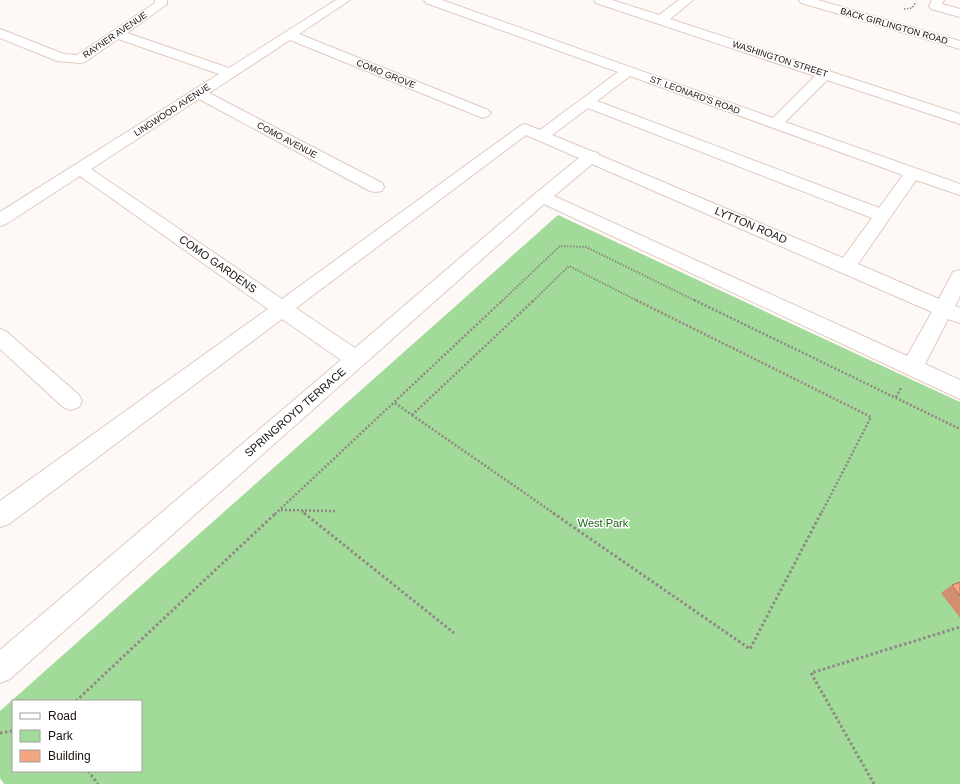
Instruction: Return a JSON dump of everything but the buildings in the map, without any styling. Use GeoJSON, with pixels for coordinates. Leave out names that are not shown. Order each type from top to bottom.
{"type":"FeatureCollection","features":[{"type":"Feature","properties":{"kind":"street","name":"RAYNER AVENUE"},"geometry":{"type":"LineString","coordinates":[[0,33],[62,58],[80,59],[160,4],[161,0]]}},
{"type":"Feature","properties":{"kind":"street","name":"LINGWOOD AVENUE"},"geometry":{"type":"LineString","coordinates":[[0,220],[344,0]]}},
{"type":"Feature","properties":{"kind":"street","name":"ST. LEONARD'S ROAD"},"geometry":{"type":"LineString","coordinates":[[430,0],[960,190]]}},
{"type":"Feature","properties":{"kind":"street","name":"WASHINGTON STREET"},"geometry":{"type":"LineString","coordinates":[[600,0],[960,119]]}},
{"type":"Feature","properties":{"kind":"street"},"geometry":{"type":"LineString","coordinates":[[661,20],[687,0]]}},
{"type":"Feature","properties":{"kind":"street","name":"BACK GIRLINGTON ROAD"},"geometry":{"type":"LineString","coordinates":[[805,0],[960,45]]}},
{"type":"Feature","properties":{"kind":"street"},"geometry":{"type":"LineString","coordinates":[[938,0],[935,6],[960,13]]}},
{"type":"Feature","properties":{"kind":"street"},"geometry":{"type":"LineString","coordinates":[[116,34],[231,73]]}},
{"type":"Feature","properties":{"kind":"street","name":"COMO GROVE"},"geometry":{"type":"LineString","coordinates":[[289,35],[483,113]]}},
{"type":"Feature","properties":{"kind":"street"},"geometry":{"type":"LineString","coordinates":[[541,136],[628,71]]}},
{"type":"Feature","properties":{"kind":"street"},"geometry":{"type":"LineString","coordinates":[[775,124],[824,74]]}},
{"type":"Feature","properties":{"kind":"street","name":"COMO AVENUE"},"geometry":{"type":"LineString","coordinates":[[199,93],[376,187]]}},
{"type":"Feature","properties":{"kind":"street"},"geometry":{"type":"LineString","coordinates":[[587,102],[882,216]]}},
{"type":"Feature","properties":{"kind":"street","name":"LYTTON ROAD"},"geometry":{"type":"LineString","coordinates":[[282,309],[416,208],[525,129],[592,156],[952,312]]}},
{"type":"Feature","properties":{"kind":"street","name":"SPRINGROYD TERRACE"},"geometry":{"type":"LineString","coordinates":[[0,669],[355,359],[542,197],[592,156]]}},
{"type":"Feature","properties":{"kind":"street","name":"COMO GARDENS"},"geometry":{"type":"LineString","coordinates":[[80,169],[355,359]]}},
{"type":"Feature","properties":{"kind":"street"},"geometry":{"type":"LineString","coordinates":[[846,267],[913,173]]}},
{"type":"Feature","properties":{"kind":"street"},"geometry":{"type":"LineString","coordinates":[[542,197],[960,390]]}},
{"type":"Feature","properties":{"kind":"street"},"geometry":{"type":"LineString","coordinates":[[912,368],[952,312],[960,277]]}},
{"type":"Feature","properties":{"kind":"street"},"geometry":{"type":"LineString","coordinates":[[0,516],[282,309]]}},
{"type":"Feature","properties":{"kind":"street"},"geometry":{"type":"LineString","coordinates":[[0,337],[71,400]]}},
{"type":"Feature","properties":{"kind":"path"},"geometry":{"type":"LineString","coordinates":[[77,700],[560,246],[586,247],[960,428]]}},
{"type":"Feature","properties":{"kind":"path"},"geometry":{"type":"LineString","coordinates":[[395,402],[412,414],[750,648],[870,417],[569,266],[412,414]]}},
{"type":"Feature","properties":{"kind":"path"},"geometry":{"type":"LineString","coordinates":[[280,510],[335,511]]}},
{"type":"Feature","properties":{"kind":"path"},"geometry":{"type":"LineString","coordinates":[[302,511],[454,633]]}},
{"type":"Feature","properties":{"kind":"path"},"geometry":{"type":"LineString","coordinates":[[874,784],[812,674],[960,627]]}},
{"type":"Feature","properties":{"kind":"path"},"geometry":{"type":"LineString","coordinates":[[0,733],[12,731]]}},
{"type":"Feature","properties":{"kind":"path"},"geometry":{"type":"LineString","coordinates":[[89,772],[98,784]]}},
{"type":"Feature","properties":{"kind":"green space","name":"West Park"},"geometry":{"type":"Polygon","coordinates":[[[558,215],[960,402],[960,784],[4,784],[0,778],[0,711],[12,700],[12,772],[142,772],[142,700],[12,700],[558,215]]]}}]}
